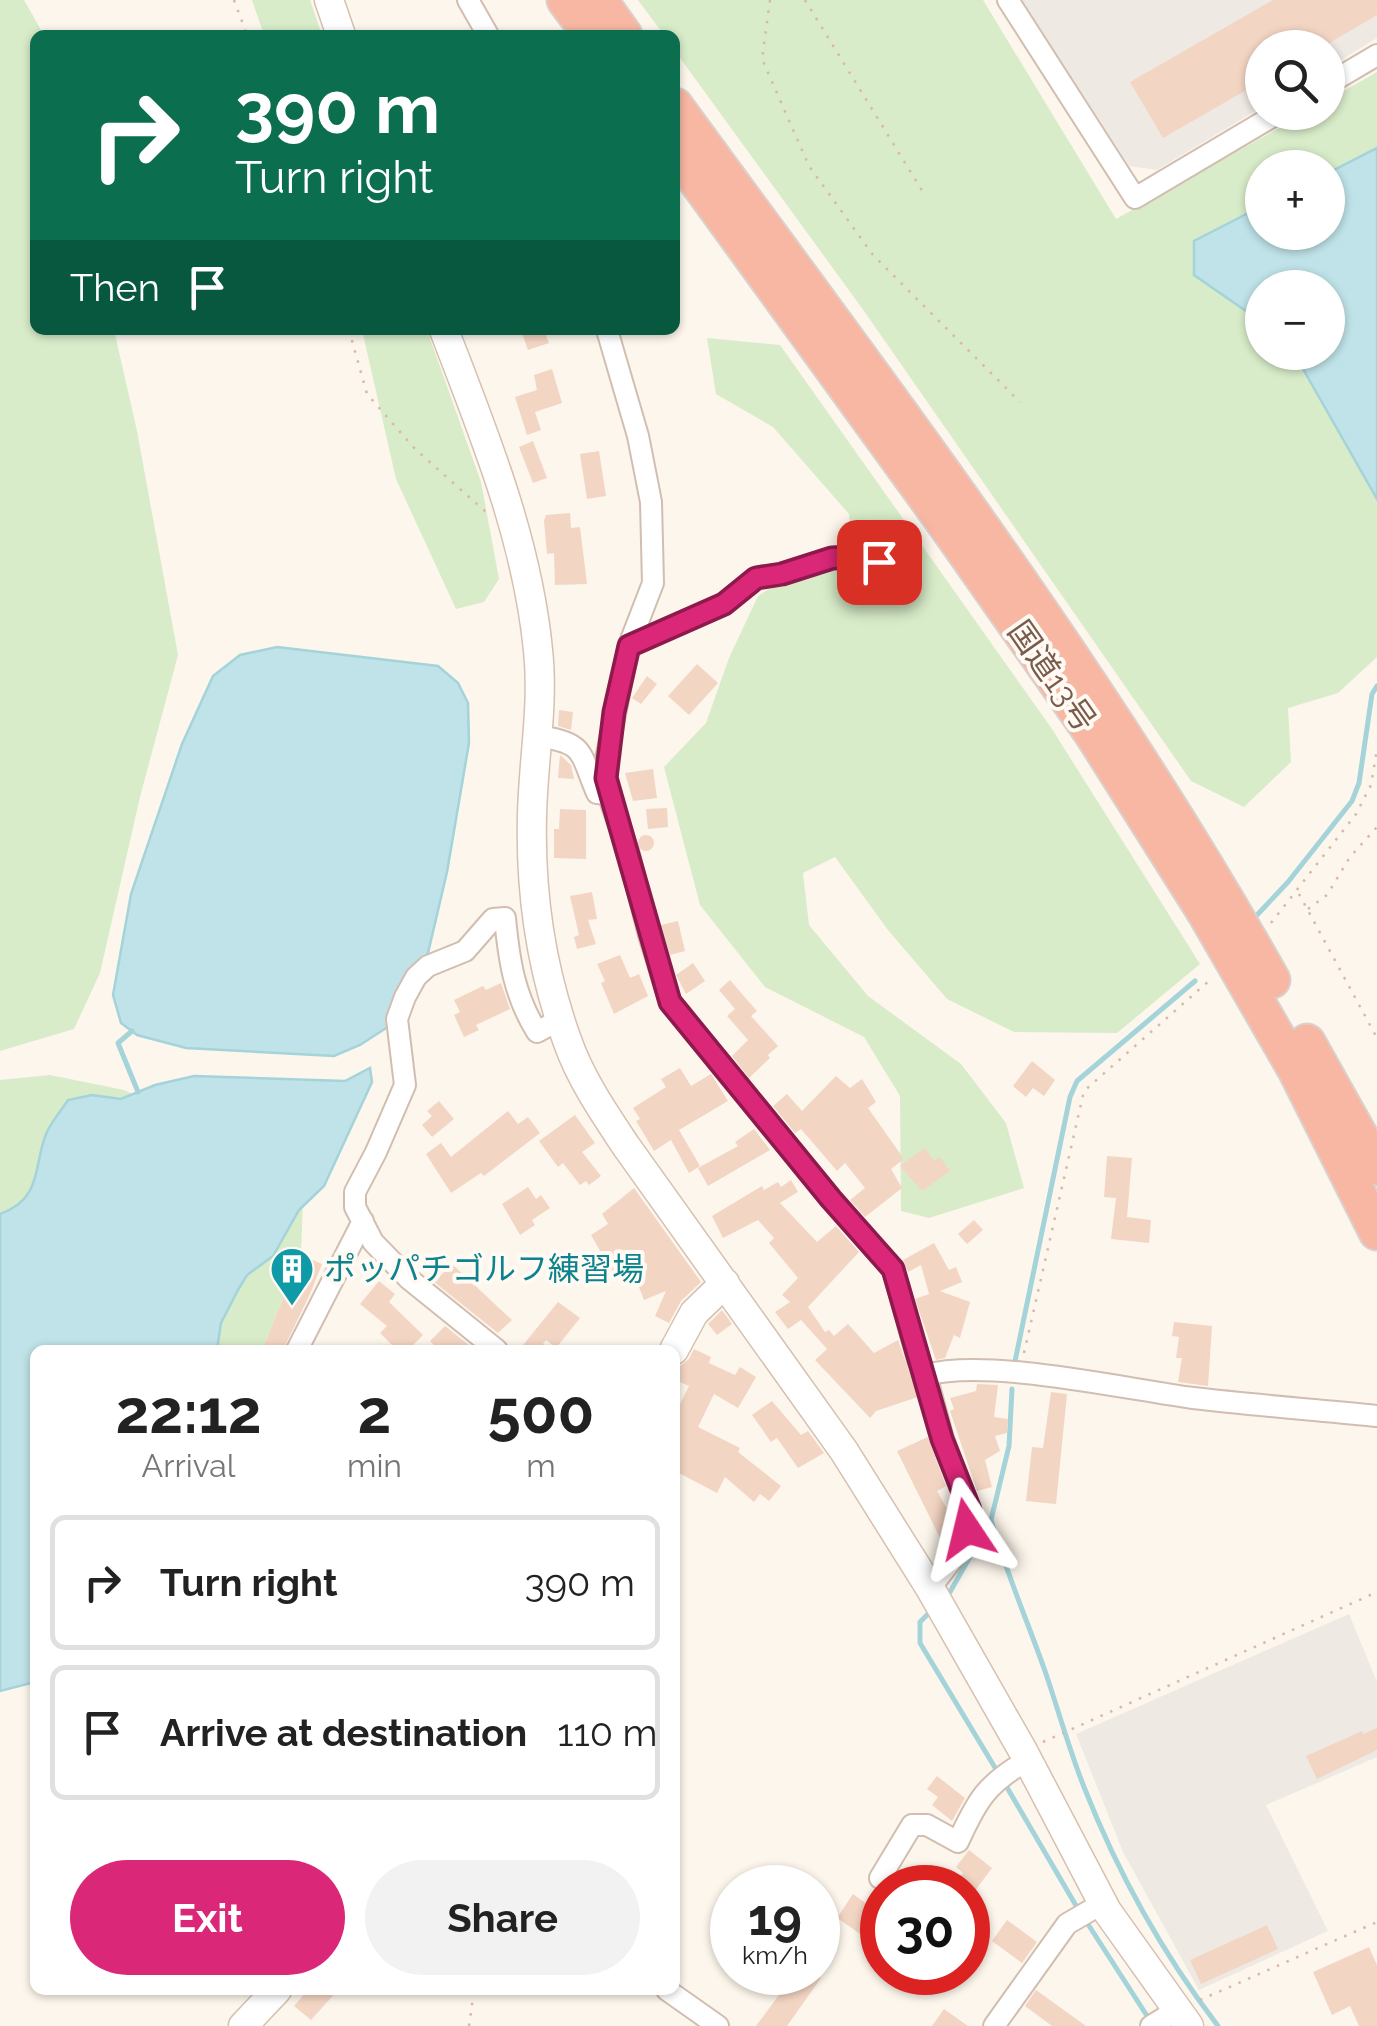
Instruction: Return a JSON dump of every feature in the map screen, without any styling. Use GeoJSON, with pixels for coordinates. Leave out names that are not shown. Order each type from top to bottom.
{"type":"FeatureCollection","features":[{"type":"Feature","properties":{"kind":"highway"},"geometry":{"type":"LineString","coordinates":[[565,0],[586,30]]}},
{"type":"Feature","properties":{"kind":"highway"},"geometry":{"type":"LineString","coordinates":[[598,0],[620,30]]}},
{"type":"Feature","properties":{"kind":"highway","name":"国道13号"},"geometry":{"type":"LineString","coordinates":[[680,113],[974,516],[1119,727],[1230,904],[1377,1167]]}},
{"type":"Feature","properties":{"kind":"highway","name":"国道13号"},"geometry":{"type":"LineString","coordinates":[[680,158],[1092,733],[1205,912],[1296,1070],[1377,1232]]}},
{"type":"Feature","properties":{"kind":"street"},"geometry":{"type":"LineString","coordinates":[[329,0],[339,30]]}},
{"type":"Feature","properties":{"kind":"street"},"geometry":{"type":"LineString","coordinates":[[468,0],[485,30]]}},
{"type":"Feature","properties":{"kind":"street"},"geometry":{"type":"LineString","coordinates":[[1008,0],[1136,198],[1250,130]]}},
{"type":"Feature","properties":{"kind":"street"},"geometry":{"type":"LineString","coordinates":[[1345,74],[1377,55]]}},
{"type":"Feature","properties":{"kind":"street"},"geometry":{"type":"LineString","coordinates":[[446,335],[498,470],[528,576],[539,653],[532,893],[542,956],[567,1041],[596,1099],[626,1146],[844,1451],[930,1588],[1011,1769],[1089,1909],[1169,2020]]}},
{"type":"Feature","properties":{"kind":"street"},"geometry":{"type":"LineString","coordinates":[[608,335],[638,436],[650,502],[652,583],[629,646],[606,759],[608,794],[670,1002],[893,1269],[942,1439],[970,1510],[967,1529],[952,1560],[930,1588]]}},
{"type":"Feature","properties":{"kind":"street"},"geometry":{"type":"LineString","coordinates":[[629,646],[724,604],[756,578],[820,561],[858,557],[879,562],[896,577]]}},
{"type":"Feature","properties":{"kind":"street"},"geometry":{"type":"LineString","coordinates":[[538,736],[568,740],[577,748],[598,793],[608,794]]}},
{"type":"Feature","properties":{"kind":"street"},"geometry":{"type":"LineString","coordinates":[[491,1345],[409,1279],[374,1242],[355,1206],[355,1192],[405,1084],[397,1019],[416,977],[428,966],[466,952],[493,919],[505,918],[514,988],[536,1032],[561,1018]]}},
{"type":"Feature","properties":{"kind":"street"},"geometry":{"type":"LineString","coordinates":[[300,1345],[363,1221]]}},
{"type":"Feature","properties":{"kind":"street"},"geometry":{"type":"LineString","coordinates":[[677,1345],[694,1313],[724,1283]]}},
{"type":"Feature","properties":{"kind":"street"},"geometry":{"type":"LineString","coordinates":[[926,1375],[944,1370],[1020,1374],[1196,1398],[1377,1416]]}},
{"type":"Feature","properties":{"kind":"street"},"geometry":{"type":"LineString","coordinates":[[888,1865],[912,1825],[927,1825],[958,1842],[972,1810],[1011,1769]]}},
{"type":"Feature","properties":{"kind":"street"},"geometry":{"type":"LineString","coordinates":[[994,2026],[1089,1909]]}},
{"type":"Feature","properties":{"kind":"street"},"geometry":{"type":"LineString","coordinates":[[243,2026],[272,1995]]}},
{"type":"Feature","properties":{"kind":"street"},"geometry":{"type":"LineString","coordinates":[[674,1995],[718,2026]]}},
{"type":"Feature","properties":{"kind":"path"},"geometry":{"type":"LineString","coordinates":[[234,0],[245,30]]}},
{"type":"Feature","properties":{"kind":"path"},"geometry":{"type":"LineString","coordinates":[[770,0],[762,58],[809,166],[873,255],[1020,402]]}},
{"type":"Feature","properties":{"kind":"path"},"geometry":{"type":"LineString","coordinates":[[805,0],[926,197]]}},
{"type":"Feature","properties":{"kind":"path"},"geometry":{"type":"LineString","coordinates":[[350,335],[367,394],[415,449],[484,510]]}},
{"type":"Feature","properties":{"kind":"path"},"geometry":{"type":"LineString","coordinates":[[1270,924],[1356,814],[1371,785],[1377,749]]}},
{"type":"Feature","properties":{"kind":"path"},"geometry":{"type":"LineString","coordinates":[[1307,909],[1327,895],[1350,857],[1377,827]]}},
{"type":"Feature","properties":{"kind":"path"},"geometry":{"type":"LineString","coordinates":[[1297,891],[1377,1038]]}},
{"type":"Feature","properties":{"kind":"path"},"geometry":{"type":"LineString","coordinates":[[1020,1374],[1084,1090],[1210,980]]}},
{"type":"Feature","properties":{"kind":"path"},"geometry":{"type":"LineString","coordinates":[[1058,1735],[1377,1592]]}},
{"type":"Feature","properties":{"kind":"path"},"geometry":{"type":"LineString","coordinates":[[1169,2020],[1377,1922]]}},
{"type":"Feature","properties":{"kind":"path"},"geometry":{"type":"LineString","coordinates":[[468,2026],[473,1995]]}},
{"type":"Feature","properties":{"kind":"shaded area"},"geometry":{"type":"Polygon","coordinates":[[[1022,0],[1377,0],[1377,38],[1345,58],[1345,30],[1245,30],[1245,117],[1157,170],[1129,166],[1022,0]]]}},
{"type":"Feature","properties":{"kind":"shaded area"},"geometry":{"type":"Polygon","coordinates":[[[1349,1614],[1377,1682],[1377,1757],[1266,1805],[1328,1931],[1199,1990],[1123,1852],[1076,1734],[1349,1614]]]}},
{"type":"Feature","properties":{"kind":"green space"},"geometry":{"type":"Polygon","coordinates":[[[0,0],[24,0],[41,30],[30,30],[30,335],[115,335],[178,655],[140,797],[100,973],[74,1029],[0,1051],[0,0]]]}},
{"type":"Feature","properties":{"kind":"green space"},"geometry":{"type":"Polygon","coordinates":[[[252,0],[310,0],[320,30],[262,30],[252,0]]]}},
{"type":"Feature","properties":{"kind":"green space"},"geometry":{"type":"Polygon","coordinates":[[[638,0],[983,0],[1116,219],[1276,130],[1345,130],[1345,90],[1377,72],[1377,148],[1345,164],[1345,150],[1245,150],[1245,215],[1194,241],[1194,275],[1245,310],[1245,370],[1304,370],[1377,499],[1377,657],[1338,693],[1288,708],[1291,762],[1244,807],[1191,781],[864,311],[680,58],[680,30],[660,30],[638,0]]]}},
{"type":"Feature","properties":{"kind":"green space"},"geometry":{"type":"Polygon","coordinates":[[[363,335],[429,335],[481,482],[499,579],[484,602],[456,609],[396,479],[363,335]]]}},
{"type":"Feature","properties":{"kind":"green space"},"geometry":{"type":"Polygon","coordinates":[[[707,338],[780,345],[1052,729],[1200,964],[1117,1033],[1014,1032],[947,999],[888,930],[835,857],[803,873],[809,925],[868,996],[961,1064],[1006,1123],[1024,1188],[929,1218],[901,1211],[900,1096],[864,1037],[765,987],[700,905],[664,767],[706,723],[729,658],[758,596],[809,564],[856,573],[849,514],[773,427],[716,394],[707,338]]]}},
{"type":"Feature","properties":{"kind":"green space"},"geometry":{"type":"Polygon","coordinates":[[[50,1075],[124,1090],[304,1172],[301,1255],[264,1345],[30,1345],[30,1370],[0,1491],[0,1080],[50,1075]]]}},
{"type":"Feature","properties":{"kind":"water"},"geometry":{"type":"Polygon","coordinates":[[[1377,148],[1377,499],[1304,370],[1345,370],[1345,270],[1245,270],[1245,310],[1194,275],[1194,241],[1245,215],[1245,250],[1345,250],[1345,164],[1377,148]]]}},
{"type":"Feature","properties":{"kind":"water"},"geometry":{"type":"Polygon","coordinates":[[[277,647],[438,666],[458,683],[468,703],[469,743],[447,872],[428,953],[391,1025],[334,1056],[186,1048],[137,1035],[121,1023],[113,995],[131,894],[182,744],[213,676],[240,655],[277,647]]]}},
{"type":"Feature","properties":{"kind":"water"},"geometry":{"type":"Polygon","coordinates":[[[370,1068],[372,1082],[324,1186],[299,1210],[273,1256],[247,1275],[221,1323],[218,1345],[30,1345],[30,1683],[0,1691],[0,1214],[14,1207],[30,1190],[46,1134],[68,1100],[92,1095],[121,1099],[155,1085],[194,1076],[345,1081],[370,1068]]]}},
{"type":"Feature","properties":{"kind":"building"},"geometry":{"type":"Polygon","coordinates":[[[1273,0],[1377,0],[1377,15],[1345,34],[1345,30],[1245,30],[1245,91],[1163,138],[1130,82],[1273,0]]]}},
{"type":"Feature","properties":{"kind":"building"},"geometry":{"type":"Polygon","coordinates":[[[523,335],[546,335],[549,343],[528,350],[523,335]]]}},
{"type":"Feature","properties":{"kind":"building"},"geometry":{"type":"Polygon","coordinates":[[[552,369],[562,403],[535,412],[541,430],[527,435],[515,397],[537,390],[534,375],[552,369]]]}},
{"type":"Feature","properties":{"kind":"building"},"geometry":{"type":"Polygon","coordinates":[[[533,441],[547,478],[533,483],[519,447],[533,441]]]}},
{"type":"Feature","properties":{"kind":"building"},"geometry":{"type":"Polygon","coordinates":[[[599,451],[606,496],[587,499],[580,454],[599,451]]]}},
{"type":"Feature","properties":{"kind":"building"},"geometry":{"type":"Polygon","coordinates":[[[570,513],[571,528],[580,527],[587,584],[555,585],[554,553],[547,554],[544,521],[546,515],[570,513]]]}},
{"type":"Feature","properties":{"kind":"building"},"geometry":{"type":"Polygon","coordinates":[[[697,664],[718,683],[689,715],[668,696],[697,664]]]}},
{"type":"Feature","properties":{"kind":"building"},"geometry":{"type":"Polygon","coordinates":[[[647,676],[657,684],[641,704],[632,698],[647,676]]]}},
{"type":"Feature","properties":{"kind":"building"},"geometry":{"type":"Polygon","coordinates":[[[559,710],[573,712],[571,730],[558,726],[559,710]]]}},
{"type":"Feature","properties":{"kind":"building"},"geometry":{"type":"Polygon","coordinates":[[[560,755],[571,765],[574,779],[558,778],[560,755]]]}},
{"type":"Feature","properties":{"kind":"building"},"geometry":{"type":"Polygon","coordinates":[[[653,769],[657,798],[633,801],[625,773],[653,769]]]}},
{"type":"Feature","properties":{"kind":"building"},"geometry":{"type":"Polygon","coordinates":[[[667,808],[668,827],[648,829],[646,809],[667,808]]]}},
{"type":"Feature","properties":{"kind":"building"},"geometry":{"type":"Polygon","coordinates":[[[560,809],[586,810],[586,859],[554,858],[554,829],[559,829],[560,809]]]}},
{"type":"Feature","properties":{"kind":"building"},"geometry":{"type":"Polygon","coordinates":[[[646,835],[654,843],[646,851],[638,843],[646,835]]]}},
{"type":"Feature","properties":{"kind":"building"},"geometry":{"type":"Polygon","coordinates":[[[592,892],[597,919],[588,920],[596,944],[577,949],[574,937],[579,935],[570,896],[592,892]]]}},
{"type":"Feature","properties":{"kind":"building"},"geometry":{"type":"Polygon","coordinates":[[[678,921],[685,951],[670,955],[661,925],[678,921]]]}},
{"type":"Feature","properties":{"kind":"building"},"geometry":{"type":"Polygon","coordinates":[[[620,955],[630,978],[639,974],[648,996],[614,1014],[597,964],[620,955]]]}},
{"type":"Feature","properties":{"kind":"building"},"geometry":{"type":"Polygon","coordinates":[[[693,963],[705,981],[686,994],[676,975],[693,963]]]}},
{"type":"Feature","properties":{"kind":"building"},"geometry":{"type":"Polygon","coordinates":[[[730,980],[757,1011],[751,1016],[778,1046],[749,1078],[732,1056],[748,1040],[727,1016],[735,1009],[719,990],[730,980]]]}},
{"type":"Feature","properties":{"kind":"building"},"geometry":{"type":"Polygon","coordinates":[[[501,983],[510,1009],[476,1025],[479,1030],[464,1037],[454,1015],[460,1012],[454,1000],[483,986],[486,990],[501,983]]]}},
{"type":"Feature","properties":{"kind":"building"},"geometry":{"type":"Polygon","coordinates":[[[1032,1061],[1055,1080],[1044,1096],[1033,1088],[1026,1097],[1013,1086],[1032,1061]]]}},
{"type":"Feature","properties":{"kind":"building"},"geometry":{"type":"Polygon","coordinates":[[[680,1068],[691,1086],[711,1074],[728,1101],[679,1130],[700,1166],[689,1173],[671,1140],[654,1151],[636,1121],[640,1119],[633,1108],[666,1087],[661,1079],[680,1068]]]}},
{"type":"Feature","properties":{"kind":"building"},"geometry":{"type":"Polygon","coordinates":[[[836,1076],[850,1088],[862,1079],[876,1102],[868,1108],[904,1159],[891,1169],[902,1188],[865,1217],[850,1200],[865,1188],[845,1163],[837,1171],[801,1129],[795,1133],[773,1106],[787,1094],[802,1111],[836,1076]]]}},
{"type":"Feature","properties":{"kind":"building"},"geometry":{"type":"Polygon","coordinates":[[[439,1101],[454,1119],[432,1137],[422,1125],[432,1116],[427,1111],[439,1101]]]}},
{"type":"Feature","properties":{"kind":"building"},"geometry":{"type":"Polygon","coordinates":[[[508,1111],[518,1124],[528,1117],[540,1133],[484,1176],[481,1173],[451,1193],[426,1154],[441,1143],[451,1157],[508,1111]]]}},
{"type":"Feature","properties":{"kind":"building"},"geometry":{"type":"Polygon","coordinates":[[[575,1115],[595,1143],[582,1152],[601,1176],[589,1185],[586,1181],[580,1185],[563,1163],[558,1167],[539,1141],[575,1115]]]}},
{"type":"Feature","properties":{"kind":"building"},"geometry":{"type":"Polygon","coordinates":[[[754,1129],[770,1150],[708,1186],[698,1168],[738,1146],[735,1142],[754,1129]]]}},
{"type":"Feature","properties":{"kind":"building"},"geometry":{"type":"Polygon","coordinates":[[[925,1148],[934,1161],[940,1157],[950,1171],[922,1191],[900,1166],[925,1148]]]}},
{"type":"Feature","properties":{"kind":"building"},"geometry":{"type":"Polygon","coordinates":[[[1107,1156],[1132,1158],[1127,1217],[1151,1220],[1149,1243],[1111,1239],[1116,1198],[1104,1197],[1107,1156]]]}},
{"type":"Feature","properties":{"kind":"building"},"geometry":{"type":"Polygon","coordinates":[[[791,1180],[798,1192],[780,1203],[817,1242],[836,1226],[859,1252],[808,1307],[825,1332],[829,1330],[834,1336],[848,1324],[874,1353],[898,1340],[918,1397],[876,1411],[870,1418],[815,1360],[827,1349],[801,1320],[788,1329],[775,1312],[790,1302],[782,1295],[798,1278],[769,1243],[774,1238],[758,1220],[723,1238],[712,1216],[762,1186],[764,1190],[778,1182],[781,1187],[791,1180]]]}},
{"type":"Feature","properties":{"kind":"building"},"geometry":{"type":"Polygon","coordinates":[[[528,1187],[536,1199],[541,1195],[550,1208],[532,1220],[535,1225],[520,1235],[502,1204],[528,1187]]]}},
{"type":"Feature","properties":{"kind":"building"},"geometry":{"type":"Polygon","coordinates":[[[634,1188],[701,1282],[681,1301],[669,1323],[655,1316],[666,1291],[644,1300],[632,1269],[627,1272],[624,1268],[614,1275],[591,1235],[608,1224],[602,1214],[634,1188]]]}},
{"type":"Feature","properties":{"kind":"building"},"geometry":{"type":"Polygon","coordinates":[[[974,1220],[983,1230],[967,1244],[958,1234],[974,1220]]]}},
{"type":"Feature","properties":{"kind":"building"},"geometry":{"type":"Polygon","coordinates":[[[934,1243],[949,1270],[956,1267],[962,1282],[940,1291],[970,1302],[960,1338],[954,1335],[945,1358],[936,1360],[915,1299],[929,1294],[921,1265],[908,1272],[903,1260],[934,1243]]]}},
{"type":"Feature","properties":{"kind":"building","name":"ポッパチゴルフ練習場"},"geometry":{"type":"Polygon","coordinates":[[[301,1255],[322,1264],[285,1345],[264,1345],[301,1255]]]}},
{"type":"Feature","properties":{"kind":"building"},"geometry":{"type":"Polygon","coordinates":[[[452,1264],[512,1320],[498,1333],[434,1282],[452,1264]]]}},
{"type":"Feature","properties":{"kind":"building"},"geometry":{"type":"Polygon","coordinates":[[[379,1281],[395,1294],[389,1302],[423,1335],[413,1345],[392,1345],[380,1333],[387,1326],[360,1304],[379,1281]]]}},
{"type":"Feature","properties":{"kind":"building"},"geometry":{"type":"Polygon","coordinates":[[[558,1302],[580,1318],[558,1345],[546,1340],[544,1345],[523,1345],[558,1302]]]}},
{"type":"Feature","properties":{"kind":"building"},"geometry":{"type":"Polygon","coordinates":[[[722,1310],[732,1324],[717,1335],[708,1324],[722,1310]]]}},
{"type":"Feature","properties":{"kind":"building"},"geometry":{"type":"Polygon","coordinates":[[[1174,1322],[1212,1326],[1208,1386],[1178,1382],[1182,1358],[1176,1358],[1179,1337],[1172,1336],[1174,1322]]]}},
{"type":"Feature","properties":{"kind":"building"},"geometry":{"type":"Polygon","coordinates":[[[445,1326],[469,1345],[434,1345],[430,1341],[445,1326]]]}},
{"type":"Feature","properties":{"kind":"building"},"geometry":{"type":"Polygon","coordinates":[[[694,1349],[711,1357],[709,1363],[735,1375],[740,1367],[756,1377],[738,1408],[714,1394],[698,1427],[740,1448],[738,1452],[781,1486],[769,1501],[760,1494],[754,1502],[725,1477],[717,1493],[680,1474],[680,1404],[689,1386],[680,1382],[680,1366],[694,1349]]]}},
{"type":"Feature","properties":{"kind":"building"},"geometry":{"type":"Polygon","coordinates":[[[977,1384],[998,1385],[994,1417],[1008,1419],[1007,1433],[995,1436],[1000,1451],[985,1460],[992,1487],[977,1491],[950,1411],[954,1409],[950,1398],[976,1391],[977,1384]]]}},
{"type":"Feature","properties":{"kind":"building"},"geometry":{"type":"Polygon","coordinates":[[[1051,1392],[1067,1394],[1056,1504],[1026,1501],[1032,1447],[1043,1448],[1051,1392]]]}},
{"type":"Feature","properties":{"kind":"building"},"geometry":{"type":"Polygon","coordinates":[[[772,1401],[801,1435],[808,1431],[824,1453],[798,1468],[777,1438],[771,1442],[752,1415],[772,1401]]]}},
{"type":"Feature","properties":{"kind":"building"},"geometry":{"type":"Polygon","coordinates":[[[928,1437],[946,1486],[937,1491],[953,1527],[942,1542],[897,1451],[928,1437]]]}},
{"type":"Feature","properties":{"kind":"building"},"geometry":{"type":"Polygon","coordinates":[[[1377,1728],[1377,1750],[1317,1779],[1306,1756],[1377,1728]]]}},
{"type":"Feature","properties":{"kind":"building"},"geometry":{"type":"Polygon","coordinates":[[[937,1776],[965,1798],[952,1821],[932,1805],[938,1797],[927,1789],[937,1776]]]}},
{"type":"Feature","properties":{"kind":"building"},"geometry":{"type":"Polygon","coordinates":[[[969,1850],[988,1865],[958,1865],[969,1850]]]}},
{"type":"Feature","properties":{"kind":"building"},"geometry":{"type":"Polygon","coordinates":[[[853,1894],[860,1899],[860,1934],[840,1920],[853,1894]]]}},
{"type":"Feature","properties":{"kind":"building"},"geometry":{"type":"Polygon","coordinates":[[[1007,1920],[1037,1942],[1022,1963],[992,1941],[1007,1920]]]}},
{"type":"Feature","properties":{"kind":"building"},"geometry":{"type":"Polygon","coordinates":[[[1267,1925],[1278,1949],[1201,1984],[1190,1960],[1267,1925]]]}},
{"type":"Feature","properties":{"kind":"building"},"geometry":{"type":"Polygon","coordinates":[[[1369,1947],[1377,1965],[1377,2026],[1359,2026],[1350,2006],[1332,2015],[1313,1972],[1369,1947]]]}},
{"type":"Feature","properties":{"kind":"building"},"geometry":{"type":"Polygon","coordinates":[[[1036,1990],[1086,2026],[1052,2026],[1025,2006],[1036,1990]]]}},
{"type":"Feature","properties":{"kind":"building"},"geometry":{"type":"Polygon","coordinates":[[[304,1995],[334,1995],[311,2020],[294,2006],[304,1995]]]}},
{"type":"Feature","properties":{"kind":"building"},"geometry":{"type":"Polygon","coordinates":[[[779,1995],[809,1995],[787,2026],[756,2026],[779,1995]]]}},
{"type":"Feature","properties":{"kind":"building"},"geometry":{"type":"Polygon","coordinates":[[[944,2009],[968,2026],[932,2026],[944,2009]]]}},
{"type":"Feature","properties":{"kind":"waterway"},"geometry":{"type":"LineString","coordinates":[[1257,915],[1352,801],[1359,783],[1372,694],[1377,686]]}},
{"type":"Feature","properties":{"kind":"waterway"},"geometry":{"type":"LineString","coordinates":[[1014,1366],[1070,1097],[1077,1081],[1195,981]]}},
{"type":"Feature","properties":{"kind":"waterway"},"geometry":{"type":"LineString","coordinates":[[132,1031],[118,1043],[138,1092]]}},
{"type":"Feature","properties":{"kind":"waterway"},"geometry":{"type":"LineString","coordinates":[[950,1592],[991,1520],[1009,1446],[1012,1389]]}},
{"type":"Feature","properties":{"kind":"waterway"},"geometry":{"type":"LineString","coordinates":[[991,1520],[1097,1818],[1160,1941],[1218,2026]]}},
{"type":"Feature","properties":{"kind":"waterway"},"geometry":{"type":"LineString","coordinates":[[928,1614],[920,1622],[920,1643],[997,1771]]}},
{"type":"Feature","properties":{"kind":"waterway"},"geometry":{"type":"LineString","coordinates":[[1005,1784],[1078,1909]]}},
{"type":"Feature","properties":{"kind":"waterway"},"geometry":{"type":"LineString","coordinates":[[1084,1918],[1151,2022]]}},
{"type":"Feature","properties":{"kind":"place","name":"ポッパチゴルフ練習場"},"geometry":{"type":"Point","coordinates":[292,1307]}},
{"type":"Feature","properties":{"kind":"route"},"geometry":{"type":"LineString","coordinates":[[879,562],[858,557],[832,558],[756,578],[724,604],[629,646],[614,712],[606,778],[670,1002],[716,1062],[893,1269],[942,1439],[970,1510],[967,1529]]}}]}
